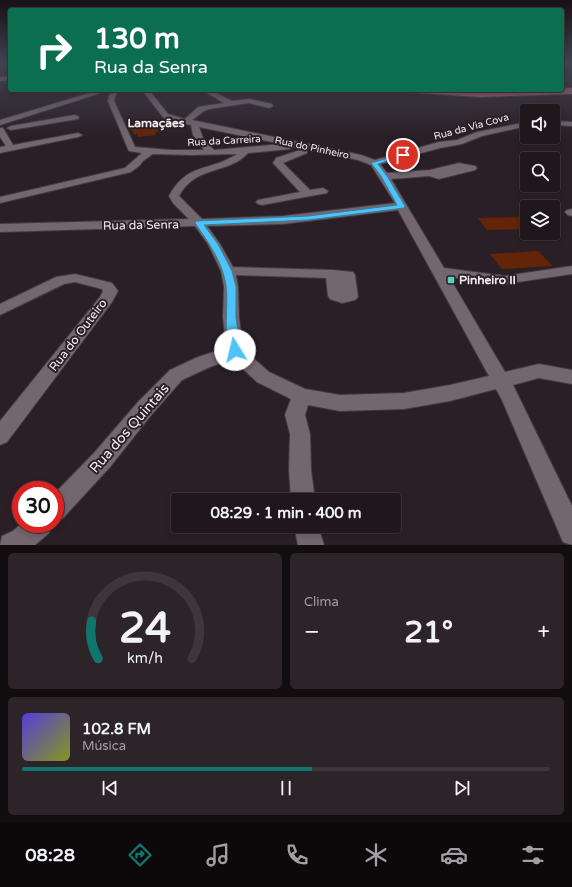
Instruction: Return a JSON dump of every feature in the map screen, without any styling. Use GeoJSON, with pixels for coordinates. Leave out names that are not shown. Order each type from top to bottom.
{"type":"FeatureCollection","features":[{"type":"Feature","properties":{"kind":"main road"},"geometry":{"type":"LineString","coordinates":[[442,92],[480,94],[517,92]]}},
{"type":"Feature","properties":{"kind":"street"},"geometry":{"type":"LineString","coordinates":[[0,123],[101,92]]}},
{"type":"Feature","properties":{"kind":"street"},"geometry":{"type":"LineString","coordinates":[[115,92],[112,96],[111,101],[132,149],[136,162]]}},
{"type":"Feature","properties":{"kind":"street","name":"Rua do Pinheiro"},"geometry":{"type":"LineString","coordinates":[[147,92],[154,98],[163,115],[361,158],[374,163]]}},
{"type":"Feature","properties":{"kind":"street"},"geometry":{"type":"LineString","coordinates":[[209,92],[232,104]]}},
{"type":"Feature","properties":{"kind":"street"},"geometry":{"type":"LineString","coordinates":[[211,152],[196,134],[191,122],[201,109],[232,104],[249,97],[269,106]]}},
{"type":"Feature","properties":{"kind":"street"},"geometry":{"type":"LineString","coordinates":[[11,148],[0,129],[75,117]]}},
{"type":"Feature","properties":{"kind":"street"},"geometry":{"type":"LineString","coordinates":[[560,123],[572,124]]}},
{"type":"Feature","properties":{"kind":"street","name":"Rua da Via Cova"},"geometry":{"type":"LineString","coordinates":[[374,163],[439,145],[460,142],[480,134],[506,129],[520,124]]}},
{"type":"Feature","properties":{"kind":"street"},"geometry":{"type":"LineString","coordinates":[[0,150],[78,135]]}},
{"type":"Feature","properties":{"kind":"street","name":"Rua da Carreira"},"geometry":{"type":"LineString","coordinates":[[132,149],[150,152],[211,152],[246,150],[298,144]]}},
{"type":"Feature","properties":{"kind":"street"},"geometry":{"type":"LineString","coordinates":[[307,193],[278,163],[279,160],[314,148]]}},
{"type":"Feature","properties":{"kind":"street"},"geometry":{"type":"LineString","coordinates":[[246,150],[243,155],[238,158],[211,166],[198,172],[179,186],[174,196],[199,223],[214,244],[228,271],[231,287],[231,318],[235,351],[263,377],[302,396],[340,403],[404,401],[450,393],[539,370],[572,377]]}},
{"type":"Feature","properties":{"kind":"street"},"geometry":{"type":"LineString","coordinates":[[0,200],[128,170],[133,168],[136,162],[150,152]]}},
{"type":"Feature","properties":{"kind":"street"},"geometry":{"type":"LineString","coordinates":[[374,163],[384,176],[421,238],[462,314],[511,398],[572,533]]}},
{"type":"Feature","properties":{"kind":"street"},"geometry":{"type":"LineString","coordinates":[[384,176],[430,174]]}},
{"type":"Feature","properties":{"kind":"street"},"geometry":{"type":"LineString","coordinates":[[262,202],[323,191]]}},
{"type":"Feature","properties":{"kind":"street","name":"Rua da Senra"},"geometry":{"type":"LineString","coordinates":[[0,228],[199,223],[308,218],[401,206]]}},
{"type":"Feature","properties":{"kind":"street"},"geometry":{"type":"LineString","coordinates":[[439,272],[457,272],[505,280],[572,270]]}},
{"type":"Feature","properties":{"kind":"street"},"geometry":{"type":"LineString","coordinates":[[228,271],[333,274]]}},
{"type":"Feature","properties":{"kind":"street","name":"Rua do Outeiro"},"geometry":{"type":"LineString","coordinates":[[0,310],[44,287],[62,280],[75,278],[107,286],[111,291],[107,299],[0,436]]}},
{"type":"Feature","properties":{"kind":"street","name":"Rua dos Quintais"},"geometry":{"type":"LineString","coordinates":[[64,500],[102,460],[144,408],[176,375],[204,362],[235,351]]}},
{"type":"Feature","properties":{"kind":"street"},"geometry":{"type":"LineString","coordinates":[[302,396],[295,415],[300,434],[300,470],[303,493]]}},
{"type":"Feature","properties":{"kind":"street"},"geometry":{"type":"LineString","coordinates":[[11,545],[22,540],[30,533]]}},
{"type":"Feature","properties":{"kind":"street"},"geometry":{"type":"LineString","coordinates":[[308,533],[311,545]]}},
{"type":"Feature","properties":{"kind":"shaded area"},"geometry":{"type":"Polygon","coordinates":[[[153,121],[159,131],[155,132],[156,135],[138,137],[137,134],[134,134],[128,123],[140,123],[153,121]]]}},
{"type":"Feature","properties":{"kind":"shaded area"},"geometry":{"type":"Polygon","coordinates":[[[520,217],[520,229],[487,230],[478,218],[520,217]]]}},
{"type":"Feature","properties":{"kind":"shaded area"},"geometry":{"type":"Polygon","coordinates":[[[538,251],[553,266],[502,269],[490,254],[538,251]]]}},
{"type":"Feature","properties":{"kind":"place","name":"Pinheiro II"},"geometry":{"type":"Point","coordinates":[451,280]}},
{"type":"Feature","properties":{"kind":"district","name":"Lamaçães"},"geometry":{"type":"Point","coordinates":[156,123]}},
{"type":"Feature","properties":{"kind":"route"},"geometry":{"type":"LineString","coordinates":[[235,350],[231,318],[231,287],[228,271],[214,244],[199,223],[308,218],[401,206],[384,176],[374,163],[403,155]]}}]}
